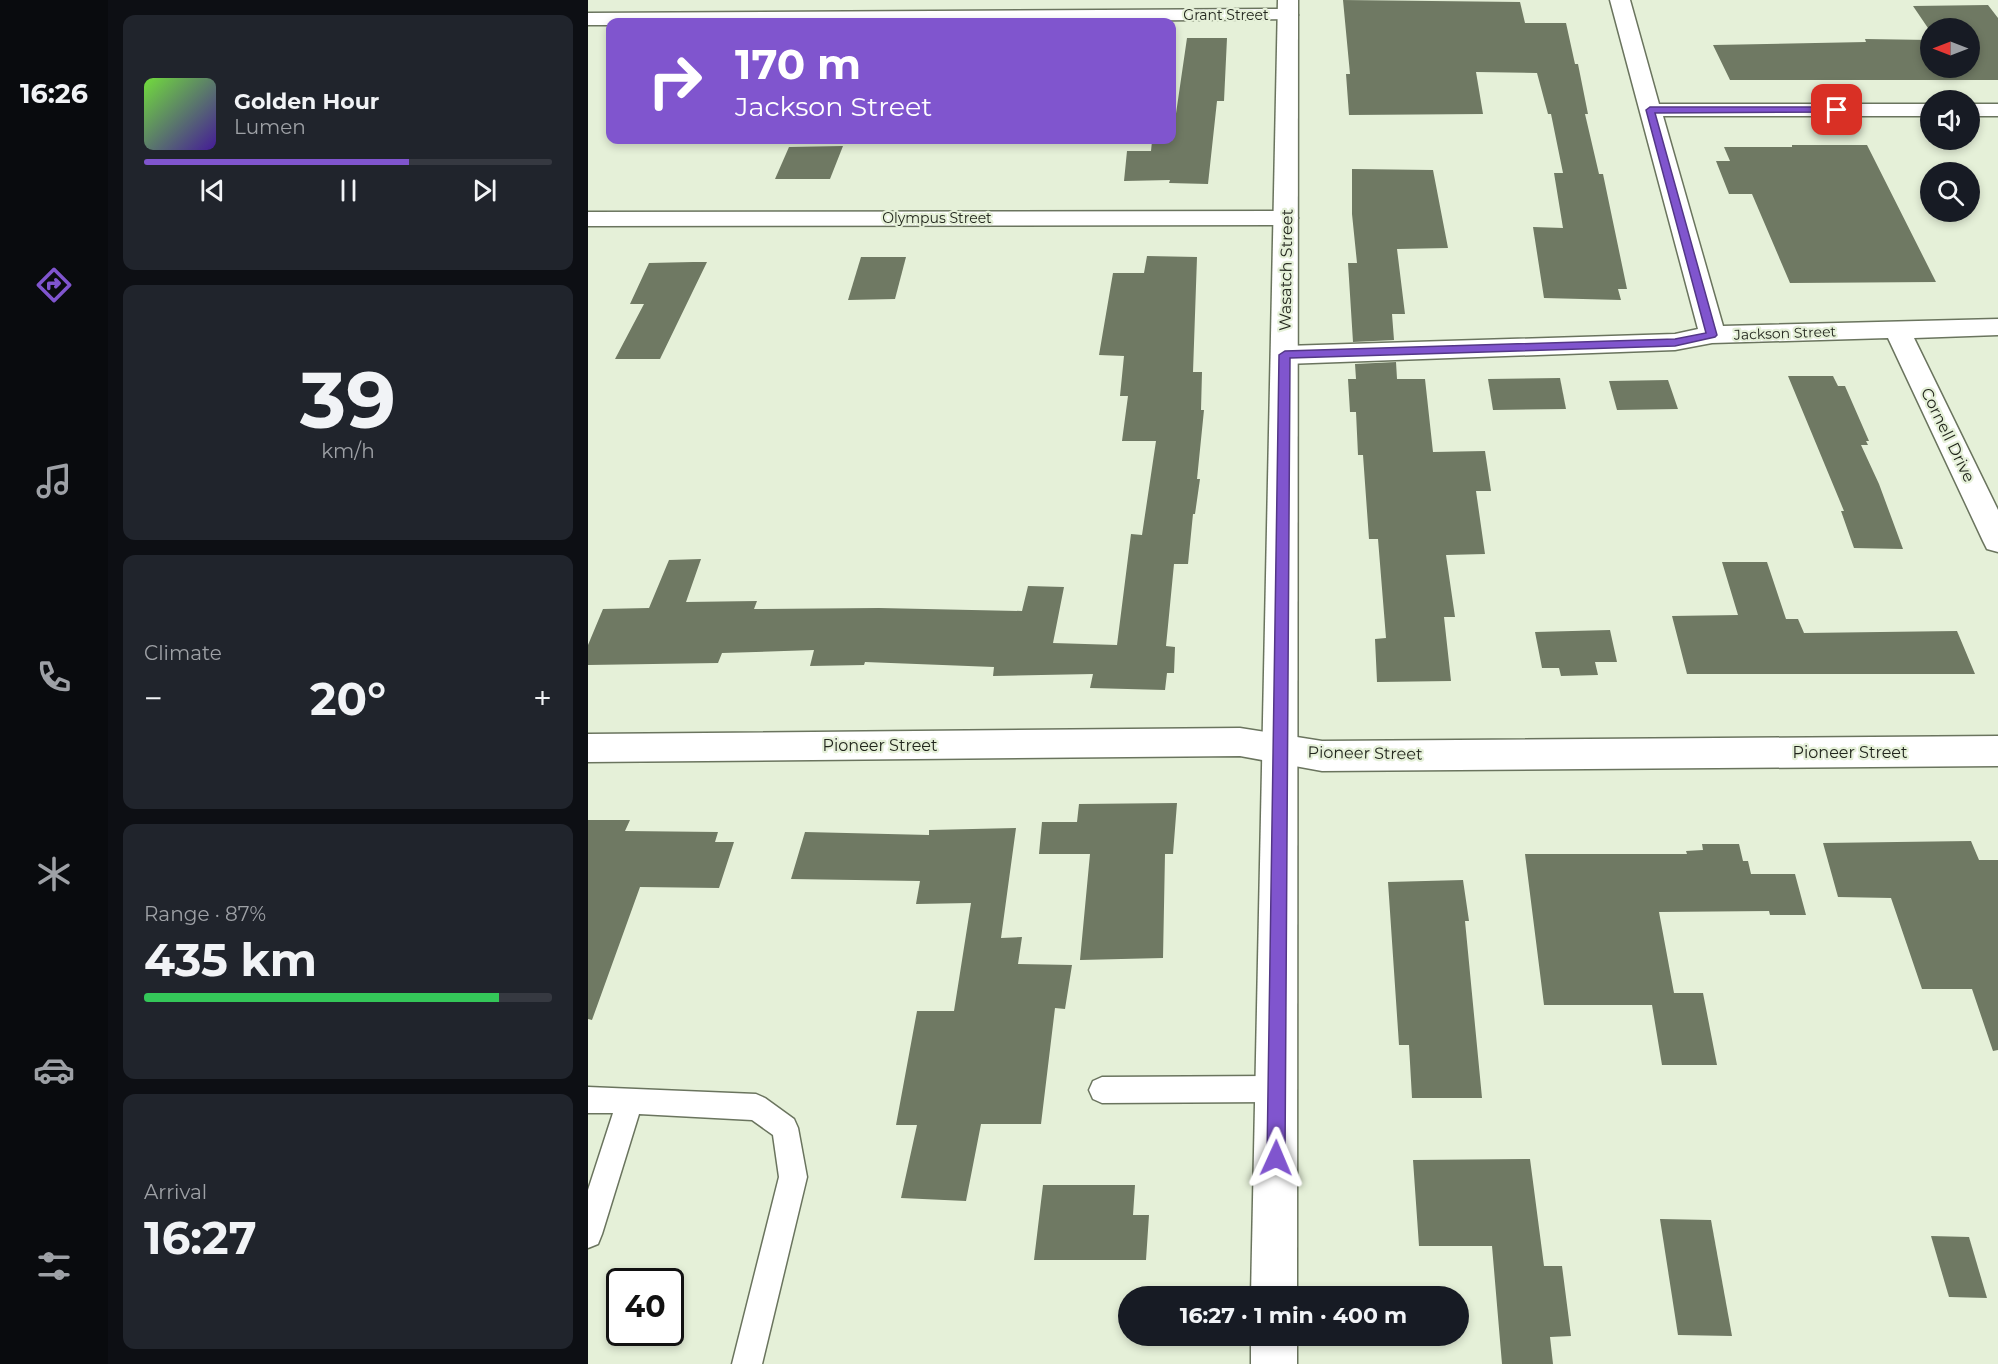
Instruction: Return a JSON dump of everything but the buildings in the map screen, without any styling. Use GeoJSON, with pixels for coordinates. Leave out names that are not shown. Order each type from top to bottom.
{"type":"FeatureCollection","features":[{"type":"Feature","properties":{"kind":"street"},"geometry":{"type":"LineString","coordinates":[[1620,0],[1712,335]]}},
{"type":"Feature","properties":{"kind":"street","name":"Grant Street"},"geometry":{"type":"LineString","coordinates":[[652,18],[1288,8]]}},
{"type":"Feature","properties":{"kind":"street","name":"Wasatch Street"},"geometry":{"type":"LineString","coordinates":[[1275,1286],[1288,8]]}},
{"type":"Feature","properties":{"kind":"street","name":"Grant Street"},"geometry":{"type":"LineString","coordinates":[[588,19],[606,19]]}},
{"type":"Feature","properties":{"kind":"street"},"geometry":{"type":"LineString","coordinates":[[1650,110],[1920,110]]}},
{"type":"Feature","properties":{"kind":"street"},"geometry":{"type":"LineString","coordinates":[[1980,110],[1998,110]]}},
{"type":"Feature","properties":{"kind":"street","name":"Olympus Street"},"geometry":{"type":"LineString","coordinates":[[588,219],[1286,218]]}},
{"type":"Feature","properties":{"kind":"street","name":"Jackson Street"},"geometry":{"type":"LineString","coordinates":[[1285,355],[1675,342],[1712,335],[1998,327]]}},
{"type":"Feature","properties":{"kind":"street","name":"Cornell Drive"},"geometry":{"type":"LineString","coordinates":[[1897,330],[1998,541]]}},
{"type":"Feature","properties":{"kind":"street","name":"Pioneer Street"},"geometry":{"type":"LineString","coordinates":[[588,748],[1240,742],[1322,756],[1998,751]]}},
{"type":"Feature","properties":{"kind":"street"},"geometry":{"type":"LineString","coordinates":[[1274,1346],[1274,1364]]}},
{"type":"Feature","properties":{"kind":"lane"},"geometry":{"type":"LineString","coordinates":[[1102,1090],[1277,1089]]}},
{"type":"Feature","properties":{"kind":"lane"},"geometry":{"type":"LineString","coordinates":[[588,1100],[756,1107],[784,1128],[793,1177],[747,1364]]}},
{"type":"Feature","properties":{"kind":"lane"},"geometry":{"type":"LineString","coordinates":[[588,1234],[630,1100]]}},
{"type":"Feature","properties":{"kind":"route"},"geometry":{"type":"LineString","coordinates":[[1276,1158],[1285,355],[1675,342],[1712,335],[1650,110],[1837,110]]}}]}
